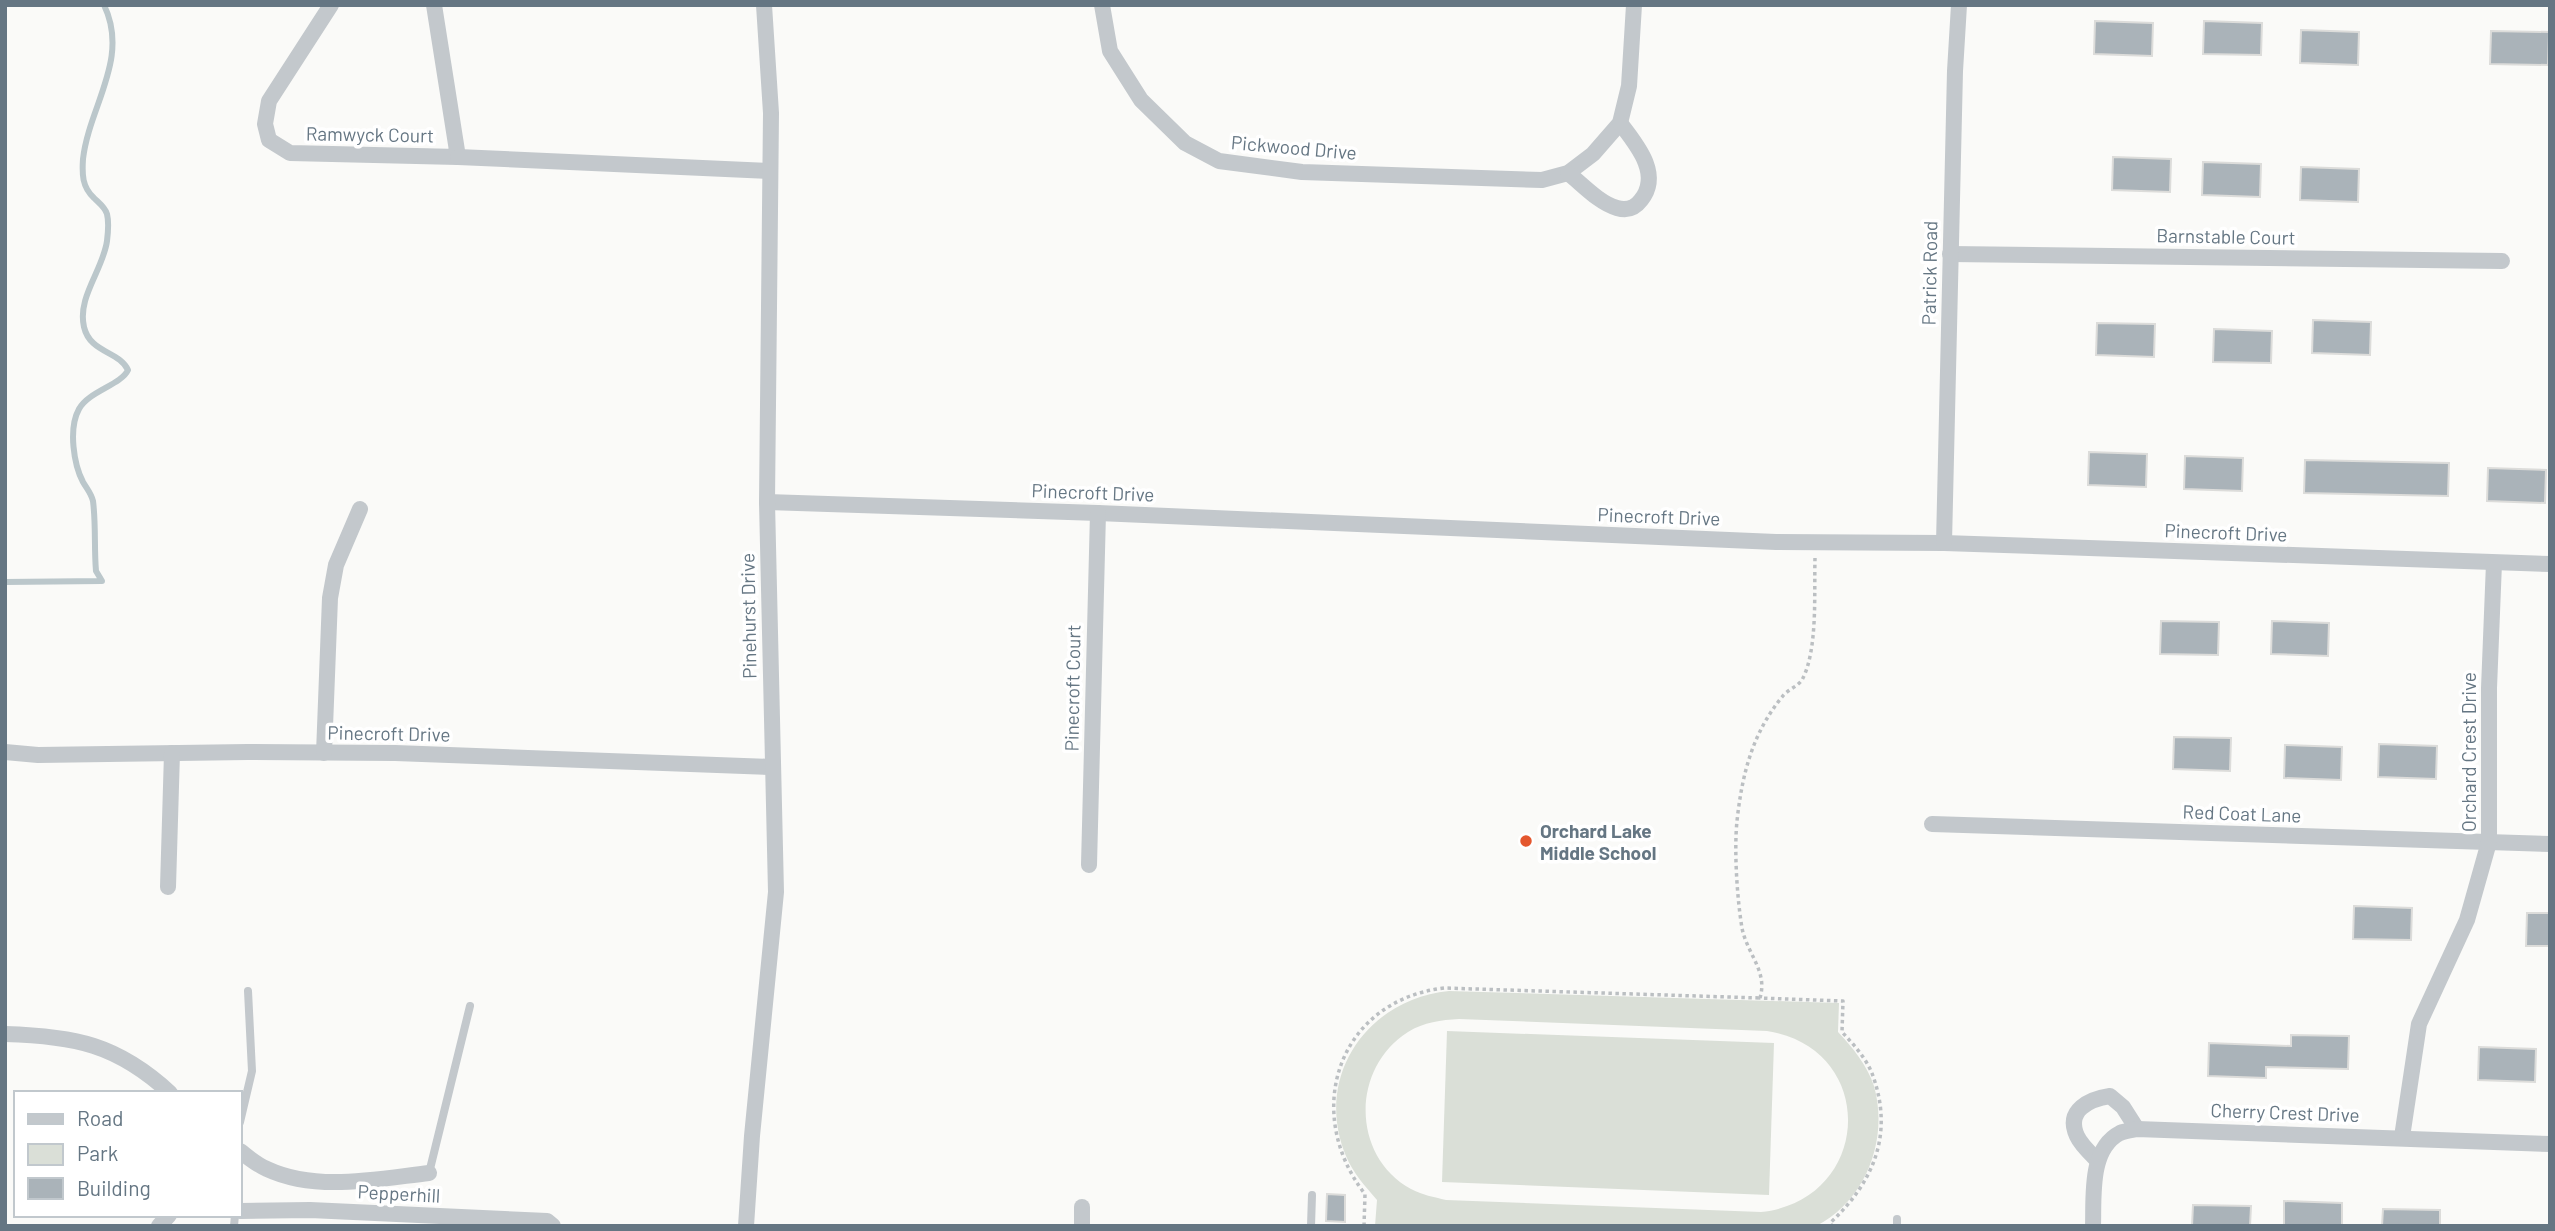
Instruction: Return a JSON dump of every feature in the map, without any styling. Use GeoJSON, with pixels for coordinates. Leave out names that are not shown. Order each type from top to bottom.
{"type":"FeatureCollection","features":[{"type":"Feature","properties":{"kind":"street","name":"Ramwyck Court"},"geometry":{"type":"LineString","coordinates":[[331,5],[269,101],[265,124],[269,140],[290,153],[458,157],[770,172]]}},
{"type":"Feature","properties":{"kind":"street","name":"Ramwyck Court"},"geometry":{"type":"LineString","coordinates":[[434,5],[458,157]]}},
{"type":"Feature","properties":{"kind":"street","name":"Pinehurst Drive"},"geometry":{"type":"LineString","coordinates":[[746,1226],[776,892],[767,502],[771,113],[764,5]]}},
{"type":"Feature","properties":{"kind":"street","name":"Pickwood Drive"},"geometry":{"type":"LineString","coordinates":[[1102,5],[1111,51],[1141,100],[1185,143],[1219,161],[1303,172],[1542,180],[1568,173],[1593,154],[1620,123],[1629,86],[1634,5]]}},
{"type":"Feature","properties":{"kind":"street","name":"Patrick Road"},"geometry":{"type":"LineString","coordinates":[[1944,543],[1955,71],[1959,5]]}},
{"type":"Feature","properties":{"kind":"street"},"geometry":{"type":"LineString","coordinates":[[1568,173],[1616,208],[1629,209],[1640,202],[1649,188],[1649,174],[1640,152],[1620,123]]}},
{"type":"Feature","properties":{"kind":"street","name":"Barnstable Court"},"geometry":{"type":"LineString","coordinates":[[1950,254],[2502,261]]}},
{"type":"Feature","properties":{"kind":"street","name":"Pinecroft Drive"},"geometry":{"type":"LineString","coordinates":[[767,502],[1816,542],[1944,543],[2550,564]]}},
{"type":"Feature","properties":{"kind":"street"},"geometry":{"type":"LineString","coordinates":[[324,752],[330,598],[336,565],[360,509]]}},
{"type":"Feature","properties":{"kind":"street","name":"Pinecroft Court"},"geometry":{"type":"LineString","coordinates":[[1089,864],[1098,513]]}},
{"type":"Feature","properties":{"kind":"street","name":"Orchard Crest Drive"},"geometry":{"type":"LineString","coordinates":[[2402,1137],[2419,1024],[2467,920],[2489,842],[2489,688],[2494,563]]}},
{"type":"Feature","properties":{"kind":"street","name":"Pinecroft Drive"},"geometry":{"type":"LineString","coordinates":[[5,752],[38,755],[324,752],[772,767]]}},
{"type":"Feature","properties":{"kind":"street"},"geometry":{"type":"LineString","coordinates":[[168,887],[172,753]]}},
{"type":"Feature","properties":{"kind":"street","name":"Red Coat Lane"},"geometry":{"type":"LineString","coordinates":[[1932,824],[2550,844]]}},
{"type":"Feature","properties":{"kind":"street"},"geometry":{"type":"LineString","coordinates":[[5,1034],[50,1035],[96,1045],[132,1062],[168,1091]]}},
{"type":"Feature","properties":{"kind":"street"},"geometry":{"type":"LineString","coordinates":[[2093,1226],[2094,1182],[2098,1161],[2110,1142],[2121,1133],[2137,1129],[2123,1107],[2110,1096],[2092,1099],[2081,1105],[2075,1121],[2075,1133],[2098,1161]]}},
{"type":"Feature","properties":{"kind":"street","name":"Cherry Crest Drive"},"geometry":{"type":"LineString","coordinates":[[2137,1129],[2550,1144]]}},
{"type":"Feature","properties":{"kind":"street"},"geometry":{"type":"LineString","coordinates":[[242,1152],[266,1169],[300,1180],[351,1182],[429,1174]]}},
{"type":"Feature","properties":{"kind":"street"},"geometry":{"type":"LineString","coordinates":[[1082,1208],[1082,1226]]}},
{"type":"Feature","properties":{"kind":"street","name":"Pepperhill"},"geometry":{"type":"LineString","coordinates":[[242,1211],[310,1210],[411,1220],[547,1221],[553,1226]]}},
{"type":"Feature","properties":{"kind":"lane"},"geometry":{"type":"LineString","coordinates":[[242,1114],[253,1071],[248,991]]}},
{"type":"Feature","properties":{"kind":"lane"},"geometry":{"type":"LineString","coordinates":[[429,1174],[470,1006]]}},
{"type":"Feature","properties":{"kind":"lane"},"geometry":{"type":"LineString","coordinates":[[1311,1226],[1312,1195]]}},
{"type":"Feature","properties":{"kind":"path"},"geometry":{"type":"LineString","coordinates":[[1760,998],[1763,979],[1742,929],[1736,831],[1741,781],[1757,735],[1783,695],[1801,683],[1811,657],[1816,542]]}},
{"type":"Feature","properties":{"kind":"path"},"geometry":{"type":"LineString","coordinates":[[1364,1226],[1365,1194],[1352,1177],[1338,1143],[1333,1122],[1336,1077],[1355,1037],[1371,1018],[1408,996],[1444,988],[1843,1001],[1842,1032],[1858,1050],[1873,1075],[1880,1116],[1880,1136],[1875,1162],[1852,1203],[1830,1223],[1832,1226]]}},
{"type":"Feature","properties":{"kind":"green space"},"geometry":{"type":"Polygon","coordinates":[[[1449,991],[1839,1003],[1838,1032],[1868,1071],[1878,1106],[1875,1147],[1869,1166],[1848,1201],[1816,1226],[1375,1226],[1377,1200],[1356,1174],[1346,1156],[1338,1127],[1337,1098],[1342,1071],[1354,1047],[1372,1026],[1394,1009],[1420,997],[1449,991]],[[1459,1019],[1426,1024],[1408,1032],[1389,1048],[1376,1067],[1368,1089],[1366,1112],[1369,1134],[1377,1156],[1391,1174],[1415,1191],[1446,1200],[1761,1212],[1798,1201],[1825,1181],[1842,1154],[1848,1123],[1844,1093],[1829,1065],[1803,1043],[1767,1031],[1459,1019]]]}},
{"type":"Feature","properties":{"kind":"green space"},"geometry":{"type":"Polygon","coordinates":[[[1447,1031],[1774,1043],[1769,1195],[1442,1182],[1447,1031]]]}},
{"type":"Feature","properties":{"kind":"building"},"geometry":{"type":"Polygon","coordinates":[[[2095,21],[2153,23],[2152,56],[2094,54],[2095,21]]]}},
{"type":"Feature","properties":{"kind":"building"},"geometry":{"type":"Polygon","coordinates":[[[2204,21],[2262,23],[2261,55],[2203,54],[2204,21]]]}},
{"type":"Feature","properties":{"kind":"building"},"geometry":{"type":"Polygon","coordinates":[[[2301,30],[2359,32],[2358,65],[2300,63],[2301,30]]]}},
{"type":"Feature","properties":{"kind":"building"},"geometry":{"type":"Polygon","coordinates":[[[2491,31],[2549,32],[2548,65],[2490,64],[2491,31]]]}},
{"type":"Feature","properties":{"kind":"building"},"geometry":{"type":"Polygon","coordinates":[[[2113,157],[2171,159],[2170,192],[2112,190],[2113,157]]]}},
{"type":"Feature","properties":{"kind":"building"},"geometry":{"type":"Polygon","coordinates":[[[2203,162],[2261,164],[2260,197],[2202,195],[2203,162]]]}},
{"type":"Feature","properties":{"kind":"building"},"geometry":{"type":"Polygon","coordinates":[[[2301,167],[2359,169],[2358,202],[2300,200],[2301,167]]]}},
{"type":"Feature","properties":{"kind":"building"},"geometry":{"type":"Polygon","coordinates":[[[2313,320],[2371,322],[2370,355],[2312,353],[2313,320]]]}},
{"type":"Feature","properties":{"kind":"building"},"geometry":{"type":"Polygon","coordinates":[[[2097,323],[2155,324],[2154,357],[2096,355],[2097,323]]]}},
{"type":"Feature","properties":{"kind":"building"},"geometry":{"type":"Polygon","coordinates":[[[2214,329],[2272,331],[2271,363],[2213,362],[2214,329]]]}},
{"type":"Feature","properties":{"kind":"building"},"geometry":{"type":"Polygon","coordinates":[[[2089,452],[2147,454],[2146,487],[2088,485],[2089,452]]]}},
{"type":"Feature","properties":{"kind":"building"},"geometry":{"type":"Polygon","coordinates":[[[2185,456],[2243,458],[2242,491],[2184,489],[2185,456]]]}},
{"type":"Feature","properties":{"kind":"building"},"geometry":{"type":"Polygon","coordinates":[[[2305,460],[2449,463],[2448,496],[2304,493],[2305,460]]]}},
{"type":"Feature","properties":{"kind":"building"},"geometry":{"type":"Polygon","coordinates":[[[2488,468],[2546,470],[2545,503],[2487,501],[2488,468]]]}},
{"type":"Feature","properties":{"kind":"building"},"geometry":{"type":"Polygon","coordinates":[[[2161,621],[2219,622],[2218,655],[2160,654],[2161,621]]]}},
{"type":"Feature","properties":{"kind":"building"},"geometry":{"type":"Polygon","coordinates":[[[2272,621],[2329,623],[2328,656],[2271,654],[2272,621]]]}},
{"type":"Feature","properties":{"kind":"building"},"geometry":{"type":"Polygon","coordinates":[[[2174,737],[2231,738],[2230,771],[2173,769],[2174,737]]]}},
{"type":"Feature","properties":{"kind":"building"},"geometry":{"type":"Polygon","coordinates":[[[2379,744],[2437,746],[2436,779],[2378,777],[2379,744]]]}},
{"type":"Feature","properties":{"kind":"building"},"geometry":{"type":"Polygon","coordinates":[[[2285,745],[2342,747],[2341,780],[2284,778],[2285,745]]]}},
{"type":"Feature","properties":{"kind":"building"},"geometry":{"type":"Polygon","coordinates":[[[2354,906],[2412,908],[2411,940],[2353,939],[2354,906]]]}},
{"type":"Feature","properties":{"kind":"building"},"geometry":{"type":"Polygon","coordinates":[[[2527,913],[2550,913],[2550,946],[2526,946],[2527,913]]]}},
{"type":"Feature","properties":{"kind":"building"},"geometry":{"type":"Polygon","coordinates":[[[2291,1035],[2349,1036],[2348,1069],[2266,1067],[2266,1078],[2208,1076],[2209,1043],[2291,1046],[2291,1035]]]}},
{"type":"Feature","properties":{"kind":"building"},"geometry":{"type":"Polygon","coordinates":[[[2479,1047],[2536,1049],[2535,1082],[2478,1080],[2479,1047]]]}},
{"type":"Feature","properties":{"kind":"building"},"geometry":{"type":"Polygon","coordinates":[[[1327,1194],[1345,1195],[1345,1222],[1326,1221],[1327,1194]]]}},
{"type":"Feature","properties":{"kind":"building"},"geometry":{"type":"Polygon","coordinates":[[[2284,1201],[2342,1203],[2342,1226],[2284,1226],[2284,1201]]]}},
{"type":"Feature","properties":{"kind":"building"},"geometry":{"type":"Polygon","coordinates":[[[2193,1205],[2251,1206],[2250,1226],[2192,1226],[2193,1205]]]}},
{"type":"Feature","properties":{"kind":"building"},"geometry":{"type":"Polygon","coordinates":[[[2383,1209],[2440,1210],[2440,1226],[2382,1226],[2383,1209]]]}},
{"type":"Feature","properties":{"kind":"waterway"},"geometry":{"type":"LineString","coordinates":[[5,582],[102,581],[96,571],[93,501],[77,466],[73,436],[79,409],[90,397],[119,380],[128,370],[118,359],[92,342],[87,336],[83,316],[87,294],[105,252],[108,231],[106,212],[87,189],[83,170],[87,139],[106,82],[113,44],[111,25],[104,5]]}},
{"type":"Feature","properties":{"kind":"place","name":"Orchard Lake Middle School"},"geometry":{"type":"Point","coordinates":[1526,841]}}]}
